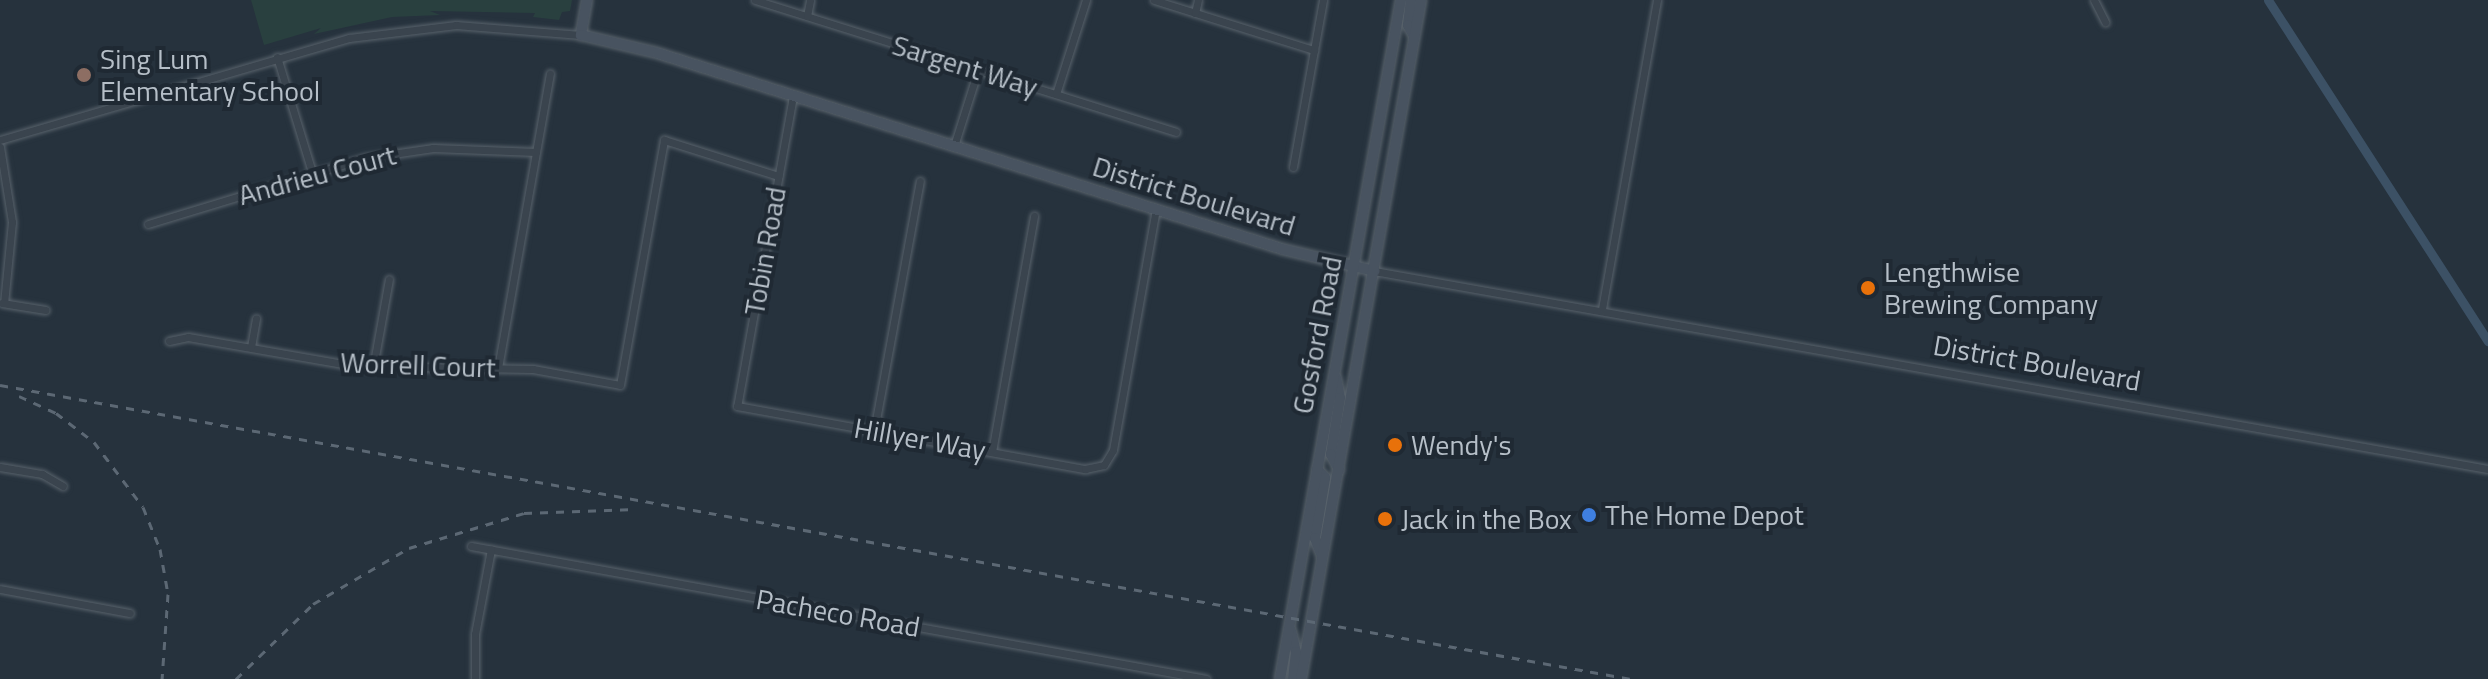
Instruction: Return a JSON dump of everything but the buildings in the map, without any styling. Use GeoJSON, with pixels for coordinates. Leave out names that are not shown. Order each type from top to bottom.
{"type":"FeatureCollection","features":[{"type":"Feature","properties":{"kind":"main road"},"geometry":{"type":"LineString","coordinates":[[581,35],[587,0]]}},
{"type":"Feature","properties":{"kind":"main road","name":"Gosford Road"},"geometry":{"type":"LineString","coordinates":[[1280,679],[1401,0]]}},
{"type":"Feature","properties":{"kind":"main road"},"geometry":{"type":"LineString","coordinates":[[1411,0],[1408,25],[1414,37]]}},
{"type":"Feature","properties":{"kind":"main road","name":"Gosford Road"},"geometry":{"type":"LineString","coordinates":[[1301,679],[1421,0]]}},
{"type":"Feature","properties":{"kind":"main road","name":"District Boulevard"},"geometry":{"type":"LineString","coordinates":[[581,35],[793,96],[1156,209],[1374,271]]}},
{"type":"Feature","properties":{"kind":"main road"},"geometry":{"type":"LineString","coordinates":[[1334,372],[1340,398],[1331,454],[1339,470]]}},
{"type":"Feature","properties":{"kind":"main road"},"geometry":{"type":"LineString","coordinates":[[1317,469],[1325,478],[1315,538],[1323,558]]}},
{"type":"Feature","properties":{"kind":"main road"},"geometry":{"type":"LineString","coordinates":[[1290,625],[1296,652],[1293,679]]}},
{"type":"Feature","properties":{"kind":"street","name":"Sargent Way"},"geometry":{"type":"LineString","coordinates":[[755,0],[1176,132]]}},
{"type":"Feature","properties":{"kind":"street"},"geometry":{"type":"LineString","coordinates":[[807,16],[810,0]]}},
{"type":"Feature","properties":{"kind":"street"},"geometry":{"type":"LineString","coordinates":[[1056,94],[1086,0]]}},
{"type":"Feature","properties":{"kind":"street"},"geometry":{"type":"LineString","coordinates":[[1154,0],[1314,50]]}},
{"type":"Feature","properties":{"kind":"street"},"geometry":{"type":"LineString","coordinates":[[1195,13],[1198,0]]}},
{"type":"Feature","properties":{"kind":"street"},"geometry":{"type":"LineString","coordinates":[[1293,167],[1323,0]]}},
{"type":"Feature","properties":{"kind":"street"},"geometry":{"type":"LineString","coordinates":[[1602,309],[1657,0]]}},
{"type":"Feature","properties":{"kind":"street"},"geometry":{"type":"LineString","coordinates":[[2094,0],[2105,22]]}},
{"type":"Feature","properties":{"kind":"street","name":"District Boulevard"},"geometry":{"type":"LineString","coordinates":[[0,140],[277,57],[413,28],[488,25],[581,35]]}},
{"type":"Feature","properties":{"kind":"street"},"geometry":{"type":"LineString","coordinates":[[277,57],[312,172]]}},
{"type":"Feature","properties":{"kind":"street"},"geometry":{"type":"LineString","coordinates":[[954,146],[978,70]]}},
{"type":"Feature","properties":{"kind":"street"},"geometry":{"type":"LineString","coordinates":[[498,368],[550,74]]}},
{"type":"Feature","properties":{"kind":"street","name":"Tobin Road"},"geometry":{"type":"LineString","coordinates":[[737,406],[793,96]]}},
{"type":"Feature","properties":{"kind":"street","name":"Worrell Court"},"geometry":{"type":"LineString","coordinates":[[169,341],[188,337],[373,368],[498,368],[620,385],[664,140],[778,176]]}},
{"type":"Feature","properties":{"kind":"street"},"geometry":{"type":"LineString","coordinates":[[0,147],[12,222],[2,303],[45,310]]}},
{"type":"Feature","properties":{"kind":"street","name":"Andrieu Court"},"geometry":{"type":"LineString","coordinates":[[148,224],[312,172],[433,148],[536,152]]}},
{"type":"Feature","properties":{"kind":"street"},"geometry":{"type":"LineString","coordinates":[[874,431],[920,181]]}},
{"type":"Feature","properties":{"kind":"street","name":"Hillyer Way"},"geometry":{"type":"LineString","coordinates":[[737,406],[1085,469],[1104,465],[1113,450],[1156,209]]}},
{"type":"Feature","properties":{"kind":"street"},"geometry":{"type":"LineString","coordinates":[[992,452],[1034,216]]}},
{"type":"Feature","properties":{"kind":"street","name":"District Boulevard"},"geometry":{"type":"LineString","coordinates":[[1374,271],[1602,309],[2488,469]]}},
{"type":"Feature","properties":{"kind":"street"},"geometry":{"type":"LineString","coordinates":[[373,368],[389,279]]}},
{"type":"Feature","properties":{"kind":"street"},"geometry":{"type":"LineString","coordinates":[[251,347],[256,318]]}},
{"type":"Feature","properties":{"kind":"street"},"geometry":{"type":"LineString","coordinates":[[0,467],[42,474],[63,486]]}},
{"type":"Feature","properties":{"kind":"street","name":"Pacheco Road"},"geometry":{"type":"LineString","coordinates":[[471,546],[1206,679]]}},
{"type":"Feature","properties":{"kind":"street"},"geometry":{"type":"LineString","coordinates":[[475,679],[475,634],[491,549]]}},
{"type":"Feature","properties":{"kind":"street"},"geometry":{"type":"LineString","coordinates":[[0,589],[130,613]]}},
{"type":"Feature","properties":{"kind":"green space"},"geometry":{"type":"Polygon","coordinates":[[[251,0],[572,0],[570,11],[562,12],[559,20],[533,17],[535,13],[430,11],[440,15],[392,17],[314,34],[321,28],[264,45],[251,0]]]}},
{"type":"Feature","properties":{"kind":"waterway"},"geometry":{"type":"LineString","coordinates":[[2268,0],[2488,341]]}},
{"type":"Feature","properties":{"kind":"railway"},"geometry":{"type":"LineString","coordinates":[[0,385],[1630,679]]}},
{"type":"Feature","properties":{"kind":"railway"},"geometry":{"type":"LineString","coordinates":[[19,396],[56,413],[94,442],[143,507],[160,549],[168,594],[162,679]]}},
{"type":"Feature","properties":{"kind":"railway"},"geometry":{"type":"LineString","coordinates":[[236,679],[313,604],[409,548],[524,513],[636,509]]}},
{"type":"Feature","properties":{"kind":"place","name":"Sing Lum Elementary School"},"geometry":{"type":"Point","coordinates":[84,75]}},
{"type":"Feature","properties":{"kind":"place","name":"Lengthwise Brewing Company"},"geometry":{"type":"Point","coordinates":[1868,288]}},
{"type":"Feature","properties":{"kind":"place","name":"Wendy's"},"geometry":{"type":"Point","coordinates":[1395,445]}},
{"type":"Feature","properties":{"kind":"place","name":"The Home Depot"},"geometry":{"type":"Point","coordinates":[1589,515]}},
{"type":"Feature","properties":{"kind":"place","name":"Jack in the Box"},"geometry":{"type":"Point","coordinates":[1385,519]}}]}
